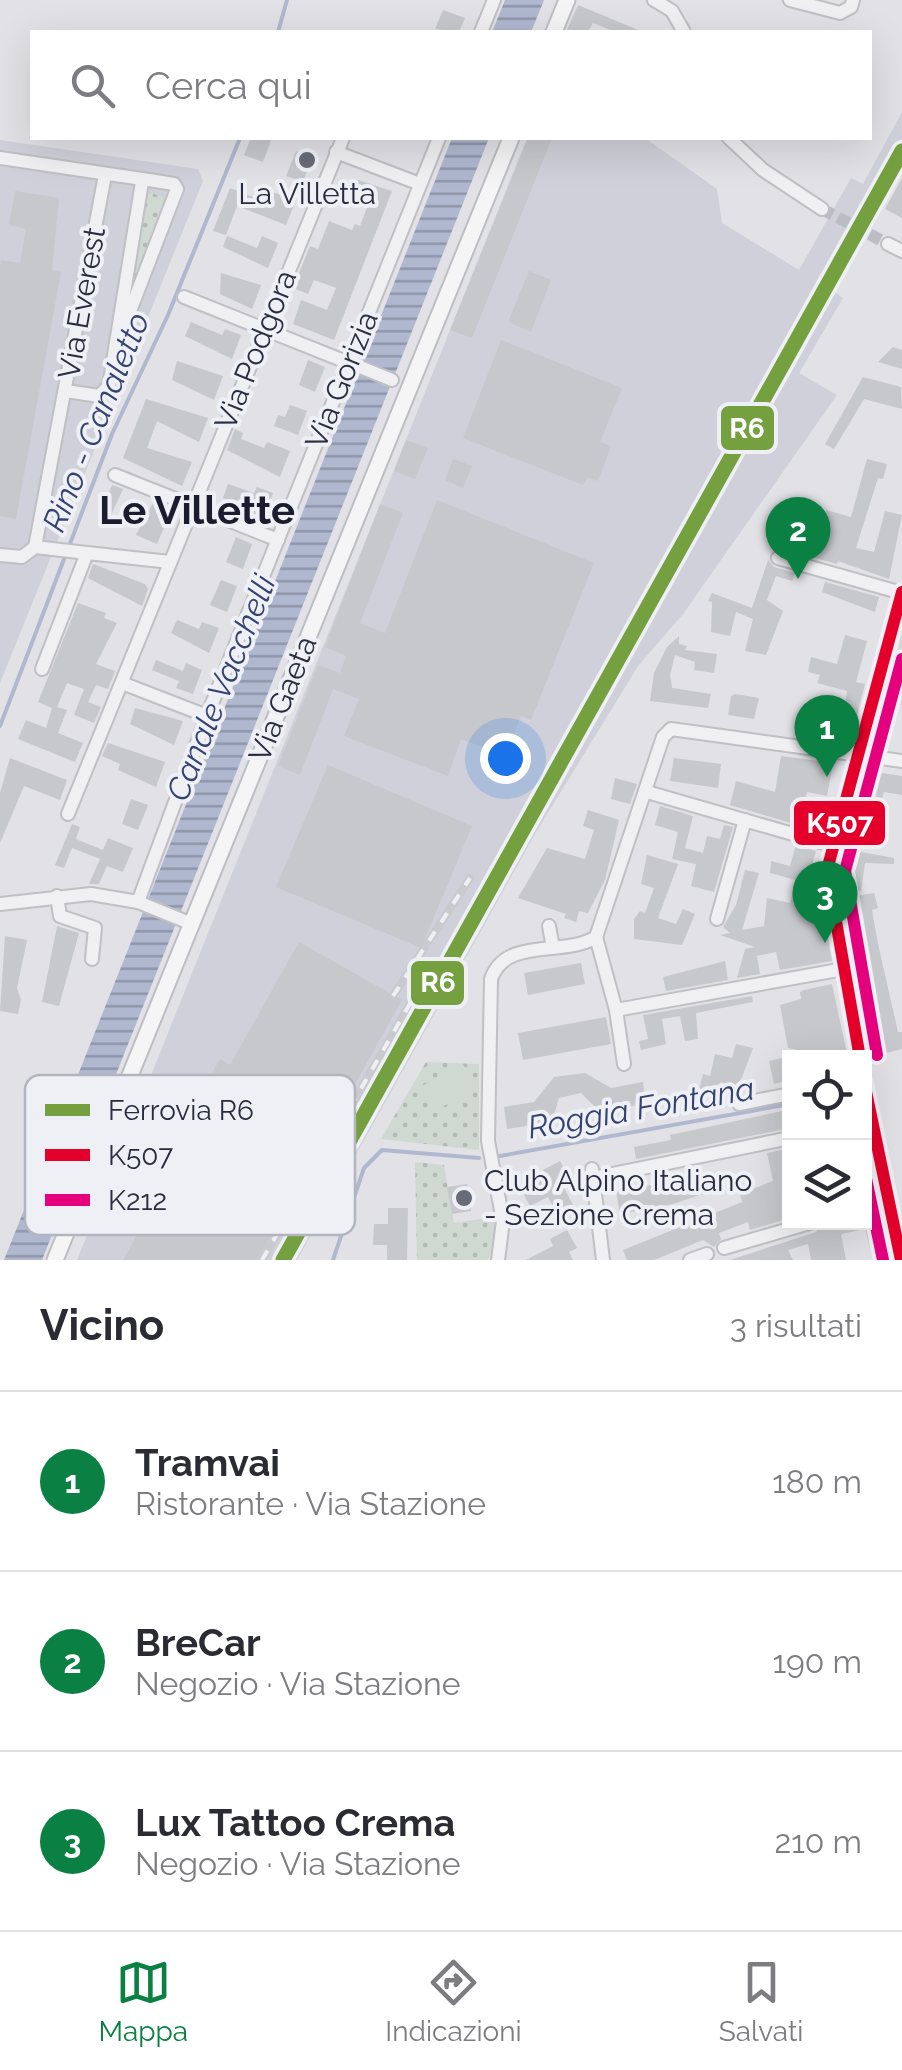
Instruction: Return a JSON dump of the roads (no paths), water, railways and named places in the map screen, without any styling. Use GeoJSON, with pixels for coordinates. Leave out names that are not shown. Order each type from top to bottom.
{"type":"FeatureCollection","features":[{"type":"Feature","properties":{"kind":"main road"},"geometry":{"type":"LineString","coordinates":[[555,30],[567,0]]}},
{"type":"Feature","properties":{"kind":"main road","name":"Via Gaeta"},"geometry":{"type":"LineString","coordinates":[[126,1075],[185,921],[510,140]]}},
{"type":"Feature","properties":{"kind":"main road","name":"Via Gaeta"},"geometry":{"type":"LineString","coordinates":[[56,1260],[66,1235]]}},
{"type":"Feature","properties":{"kind":"street"},"geometry":{"type":"LineString","coordinates":[[481,30],[494,0]]}},
{"type":"Feature","properties":{"kind":"street"},"geometry":{"type":"LineString","coordinates":[[654,0],[672,10],[683,30]]}},
{"type":"Feature","properties":{"kind":"street"},"geometry":{"type":"LineString","coordinates":[[790,0],[840,14],[853,0]]}},
{"type":"Feature","properties":{"kind":"street","name":"Via Podgora"},"geometry":{"type":"LineString","coordinates":[[68,814],[342,140]]}},
{"type":"Feature","properties":{"kind":"street","name":"Via Gorizia"},"geometry":{"type":"LineString","coordinates":[[142,904],[206,716],[354,365],[437,140]]}},
{"type":"Feature","properties":{"kind":"street"},"geometry":{"type":"LineString","coordinates":[[732,140],[763,170],[822,209]]}},
{"type":"Feature","properties":{"kind":"street"},"geometry":{"type":"LineString","coordinates":[[336,152],[420,184]]}},
{"type":"Feature","properties":{"kind":"street"},"geometry":{"type":"LineString","coordinates":[[0,158],[174,184],[177,189],[129,292]]}},
{"type":"Feature","properties":{"kind":"street","name":"Via Everest"},"geometry":{"type":"LineString","coordinates":[[35,547],[105,175]]}},
{"type":"Feature","properties":{"kind":"street"},"geometry":{"type":"LineString","coordinates":[[66,391],[105,393],[129,292],[142,182]]}},
{"type":"Feature","properties":{"kind":"street"},"geometry":{"type":"LineString","coordinates":[[888,244],[902,251]]}},
{"type":"Feature","properties":{"kind":"street"},"geometry":{"type":"LineString","coordinates":[[184,297],[392,380]]}},
{"type":"Feature","properties":{"kind":"street"},"geometry":{"type":"LineString","coordinates":[[115,476],[278,540]]}},
{"type":"Feature","properties":{"kind":"street"},"geometry":{"type":"LineString","coordinates":[[0,555],[22,557],[35,547],[170,562]]}},
{"type":"Feature","properties":{"kind":"street"},"geometry":{"type":"LineString","coordinates":[[42,669],[87,553]]}},
{"type":"Feature","properties":{"kind":"street"},"geometry":{"type":"LineString","coordinates":[[778,558],[902,592],[831,845],[828,887],[859,1050]]}},
{"type":"Feature","properties":{"kind":"street"},"geometry":{"type":"LineString","coordinates":[[122,683],[206,716]]}},
{"type":"Feature","properties":{"kind":"street"},"geometry":{"type":"LineString","coordinates":[[623,1058],[616,1010],[596,937],[663,737],[670,728],[902,761]]}},
{"type":"Feature","properties":{"kind":"street"},"geometry":{"type":"LineString","coordinates":[[646,792],[831,845]]}},
{"type":"Feature","properties":{"kind":"street"},"geometry":{"type":"LineString","coordinates":[[716,918],[745,820]]}},
{"type":"Feature","properties":{"kind":"street"},"geometry":{"type":"LineString","coordinates":[[0,904],[91,894],[142,904],[185,921]]}},
{"type":"Feature","properties":{"kind":"street"},"geometry":{"type":"LineString","coordinates":[[57,896],[60,916],[95,928],[92,958]]}},
{"type":"Feature","properties":{"kind":"street"},"geometry":{"type":"LineString","coordinates":[[549,926],[552,948]]}},
{"type":"Feature","properties":{"kind":"street"},"geometry":{"type":"LineString","coordinates":[[498,1260],[503,1221],[489,1147],[491,979],[505,958],[596,937]]}},
{"type":"Feature","properties":{"kind":"street"},"geometry":{"type":"LineString","coordinates":[[616,1010],[844,970]]}},
{"type":"Feature","properties":{"kind":"street"},"geometry":{"type":"LineString","coordinates":[[739,1104],[782,1096]]}},
{"type":"Feature","properties":{"kind":"street"},"geometry":{"type":"LineString","coordinates":[[872,1134],[900,1260]]}},
{"type":"Feature","properties":{"kind":"street"},"geometry":{"type":"LineString","coordinates":[[603,1260],[593,1174],[782,1139]]}},
{"type":"Feature","properties":{"kind":"street"},"geometry":{"type":"LineString","coordinates":[[872,1206],[889,1201]]}},
{"type":"Feature","properties":{"kind":"street"},"geometry":{"type":"LineString","coordinates":[[724,1248],[786,1230]]}},
{"type":"Feature","properties":{"kind":"street"},"geometry":{"type":"LineString","coordinates":[[690,1260],[707,1254]]}},
{"type":"Feature","properties":{"kind":"water"},"geometry":{"type":"Polygon","coordinates":[[[505,0],[544,0],[532,30],[493,30],[505,0]]]}},
{"type":"Feature","properties":{"kind":"water"},"geometry":{"type":"Polygon","coordinates":[[[451,140],[488,140],[116,1075],[78,1075],[451,140]]]}},
{"type":"Feature","properties":{"kind":"water"},"geometry":{"type":"Polygon","coordinates":[[[25,1207],[25,1235],[52,1235],[42,1260],[4,1260],[25,1207]]]}},
{"type":"Feature","properties":{"kind":"waterway","name":"Rino - Canaletto"},"geometry":{"type":"LineString","coordinates":[[279,30],[287,0]]}},
{"type":"Feature","properties":{"kind":"waterway","name":"Rino - Canaletto"},"geometry":{"type":"LineString","coordinates":[[0,726],[112,434],[168,315],[239,140]]}},
{"type":"Feature","properties":{"kind":"waterway","name":"Roggia Fontana"},"geometry":{"type":"LineString","coordinates":[[500,1156],[782,1105]]}},
{"type":"Feature","properties":{"kind":"waterway","name":"Roggia Fontana"},"geometry":{"type":"LineString","coordinates":[[355,1195],[364,1168],[382,1150],[479,1158]]}},
{"type":"Feature","properties":{"kind":"waterway","name":"Roggia Fontana"},"geometry":{"type":"LineString","coordinates":[[333,1260],[341,1235]]}},
{"type":"Feature","properties":{"kind":"tunnel"},"geometry":{"type":"LineString","coordinates":[[822,209],[888,244]]}},
{"type":"Feature","properties":{"kind":"railway"},"geometry":{"type":"LineString","coordinates":[[393,996],[470,878]]}},
{"type":"Feature","properties":{"kind":"railway"},"geometry":{"type":"LineString","coordinates":[[355,1099],[411,1002]]}},
{"type":"Feature","properties":{"kind":"railway"},"geometry":{"type":"LineString","coordinates":[[262,1260],[276,1235]]}},
{"type":"Feature","properties":{"kind":"rail line","name":"R6"},"geometry":{"type":"LineString","coordinates":[[355,1131],[902,151]]}},
{"type":"Feature","properties":{"kind":"rail line","name":"R6"},"geometry":{"type":"LineString","coordinates":[[283,1260],[297,1235]]}},
{"type":"Feature","properties":{"kind":"place","name":"La Villetta"},"geometry":{"type":"Point","coordinates":[307,160]}},
{"type":"Feature","properties":{"kind":"place","name":"BreCar"},"geometry":{"type":"Point","coordinates":[798,579]}},
{"type":"Feature","properties":{"kind":"place","name":"Tramvai"},"geometry":{"type":"Point","coordinates":[827,777]}},
{"type":"Feature","properties":{"kind":"place","name":"Lux Tattoo Crema"},"geometry":{"type":"Point","coordinates":[825,943]}},
{"type":"Feature","properties":{"kind":"place","name":"Club Alpino Italiano - Sezione Crema"},"geometry":{"type":"Point","coordinates":[464,1198]}},
{"type":"Feature","properties":{"kind":"district","name":"Le Villette"},"geometry":{"type":"Point","coordinates":[197,510]}},
{"type":"Feature","properties":{"kind":"water label","name":"Canale Vacchelli"},"geometry":{"type":"Point","coordinates":[221,688]}}]}
